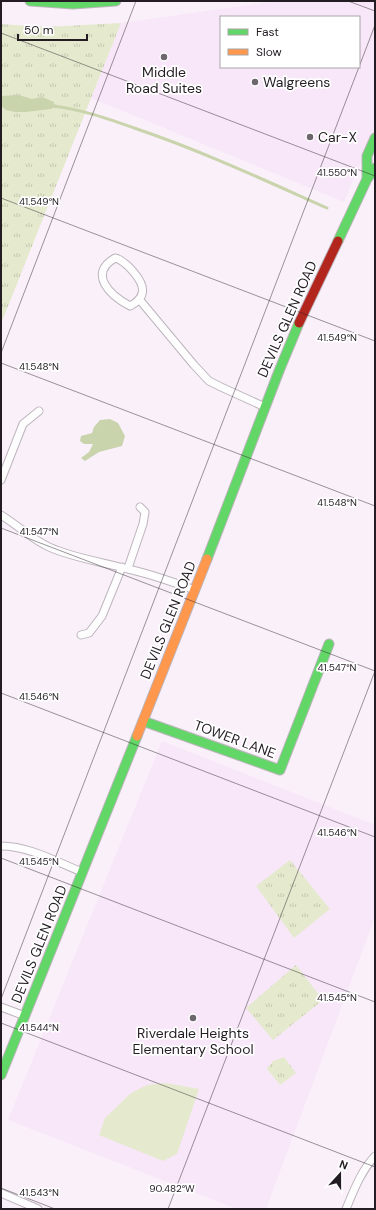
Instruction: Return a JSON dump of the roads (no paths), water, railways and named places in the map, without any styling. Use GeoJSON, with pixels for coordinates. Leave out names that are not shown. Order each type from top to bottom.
{"type":"FeatureCollection","features":[{"type":"Feature","properties":{"kind":"main road"},"geometry":{"type":"LineString","coordinates":[[30,1],[45,3],[99,3],[116,1]]}},
{"type":"Feature","properties":{"kind":"main road","name":"DEVILS GLEN ROAD"},"geometry":{"type":"LineString","coordinates":[[366,179],[367,156],[375,138]]}},
{"type":"Feature","properties":{"kind":"main road","name":"DEVILS GLEN ROAD"},"geometry":{"type":"LineString","coordinates":[[1,1075],[195,590],[265,407],[303,314],[366,179],[375,168]]}},
{"type":"Feature","properties":{"kind":"main road","name":"TOWER LANE"},"geometry":{"type":"LineString","coordinates":[[143,721],[280,770],[329,644]]}},
{"type":"Feature","properties":{"kind":"street"},"geometry":{"type":"LineString","coordinates":[[115,258],[120,259],[137,275],[143,286],[142,294],[139,299],[136,303],[130,306],[122,302],[107,289],[102,275],[103,269],[108,262],[115,258]]}},
{"type":"Feature","properties":{"kind":"street"},"geometry":{"type":"LineString","coordinates":[[139,299],[209,381],[221,388],[265,407]]}},
{"type":"Feature","properties":{"kind":"street"},"geometry":{"type":"LineString","coordinates":[[1,480],[23,424],[39,411]]}},
{"type":"Feature","properties":{"kind":"street"},"geometry":{"type":"LineString","coordinates":[[81,635],[89,632],[102,616],[125,568],[143,524],[145,512],[140,507]]}},
{"type":"Feature","properties":{"kind":"street"},"geometry":{"type":"LineString","coordinates":[[1,515],[20,527],[33,538],[49,547],[70,554],[147,573],[195,590]]}},
{"type":"Feature","properties":{"kind":"street"},"geometry":{"type":"LineString","coordinates":[[1,846],[9,846],[30,851],[82,872]]}},
{"type":"Feature","properties":{"kind":"street"},"geometry":{"type":"LineString","coordinates":[[1,1007],[25,1016]]}},
{"type":"Feature","properties":{"kind":"street"},"geometry":{"type":"LineString","coordinates":[[346,1209],[357,1183],[368,1163],[375,1156]]}},
{"type":"Feature","properties":{"kind":"street"},"geometry":{"type":"LineString","coordinates":[[1,1193],[38,1209]]}},
{"type":"Feature","properties":{"kind":"waterway"},"geometry":{"type":"LineString","coordinates":[[52,106],[74,109],[95,115],[161,138],[233,166],[327,208]]}},
{"type":"Feature","properties":{"kind":"place","name":"Middle Road Suites"},"geometry":{"type":"Point","coordinates":[164,57]}},
{"type":"Feature","properties":{"kind":"place","name":"Walgreens"},"geometry":{"type":"Point","coordinates":[255,82]}},
{"type":"Feature","properties":{"kind":"place","name":"Car-X"},"geometry":{"type":"Point","coordinates":[310,137]}},
{"type":"Feature","properties":{"kind":"place","name":"Riverdale Heights Elementary School"},"geometry":{"type":"Point","coordinates":[193,1018]}}]}
